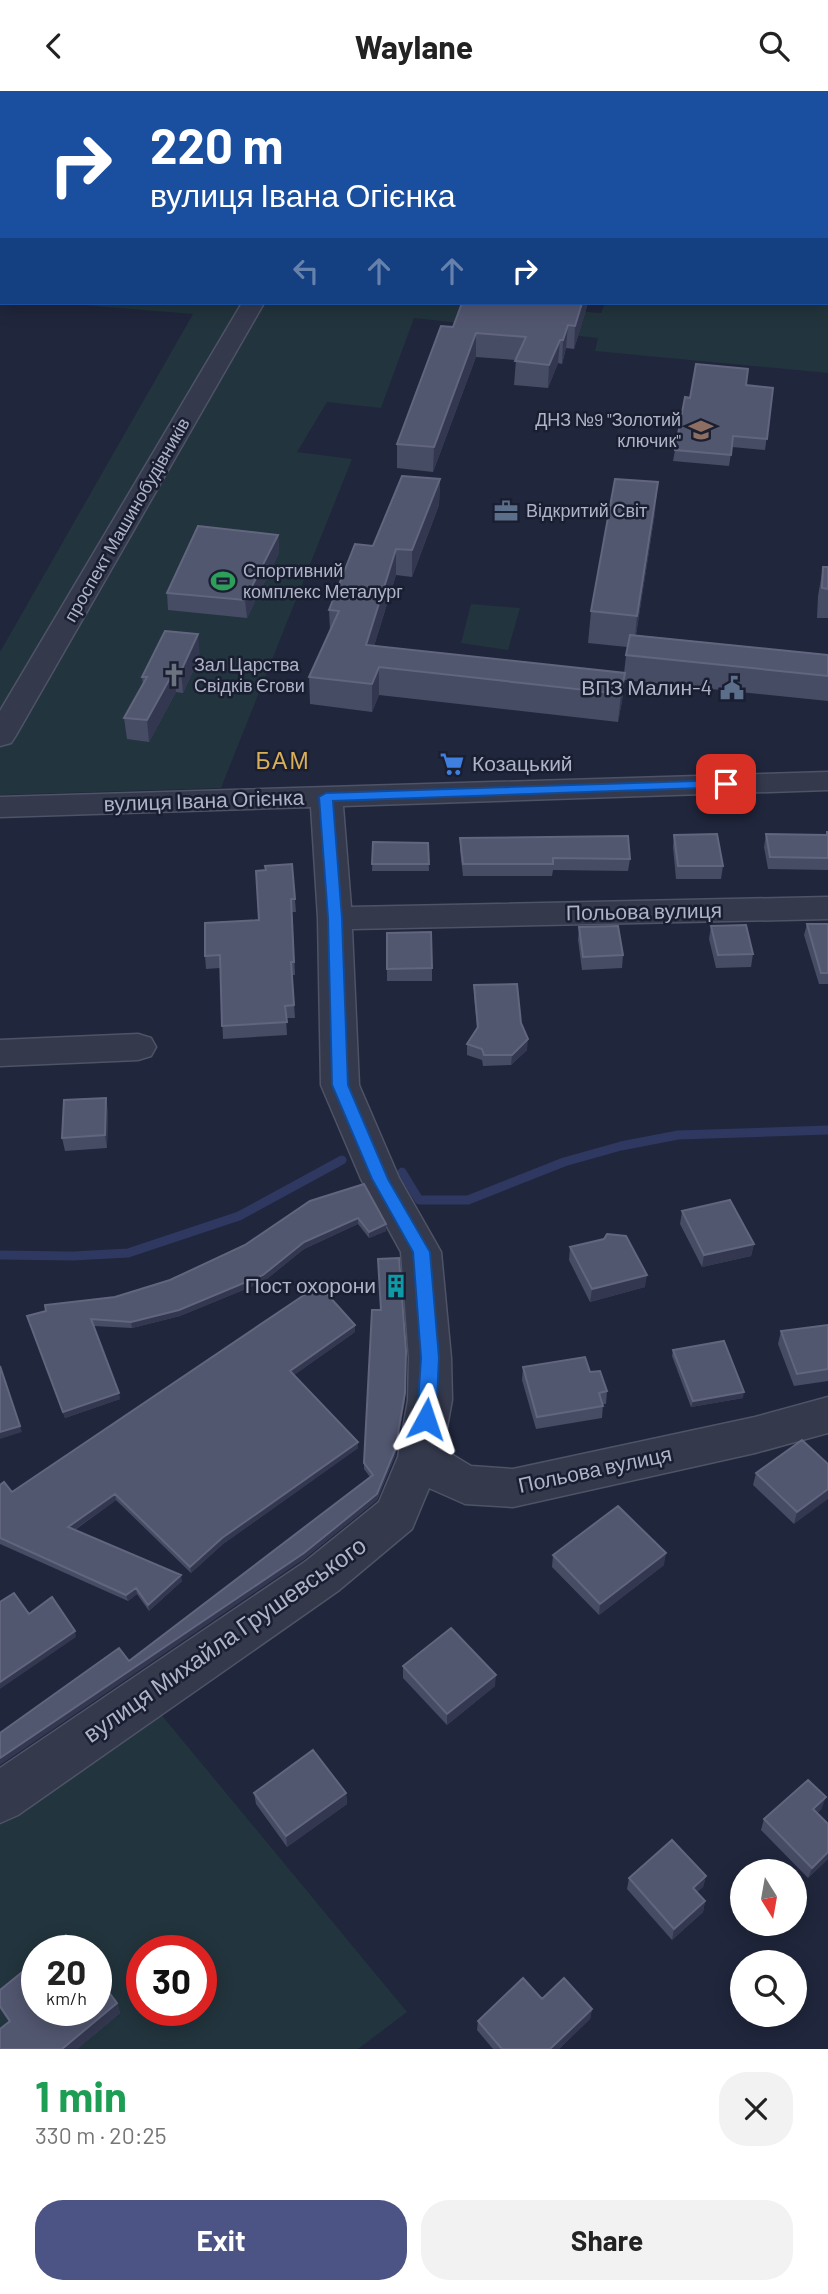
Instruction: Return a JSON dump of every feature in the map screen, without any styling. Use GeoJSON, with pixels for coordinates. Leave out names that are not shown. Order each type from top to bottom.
{"type":"FeatureCollection","features":[{"type":"Feature","properties":{"kind":"street","name":"проспект Машинобудівників"},"geometry":{"type":"LineString","coordinates":[[0,737],[252,305]]}},
{"type":"Feature","properties":{"kind":"street","name":"вулиця Івана Огієнка"},"geometry":{"type":"LineString","coordinates":[[0,807],[828,781]]}},
{"type":"Feature","properties":{"kind":"street"},"geometry":{"type":"LineString","coordinates":[[326,797],[335,918],[340,1085],[380,1179],[421,1252],[430,1358],[430,1400],[420,1457]]}},
{"type":"Feature","properties":{"kind":"street","name":"Польова вулиця"},"geometry":{"type":"LineString","coordinates":[[335,918],[828,908]]}},
{"type":"Feature","properties":{"kind":"street"},"geometry":{"type":"LineString","coordinates":[[0,1053],[138,1047]]}},
{"type":"Feature","properties":{"kind":"street","name":"Польова вулиця"},"geometry":{"type":"LineString","coordinates":[[420,1457],[465,1485],[513,1488],[755,1435],[828,1415]]}},
{"type":"Feature","properties":{"kind":"street","name":"вулиця Михайла Грушевського"},"geometry":{"type":"LineString","coordinates":[[0,1798],[322,1576],[396,1515],[420,1457]]}},
{"type":"Feature","properties":{"kind":"shaded area"},"geometry":{"type":"Polygon","coordinates":[[[83,305],[498,305],[601,313],[604,305],[828,305],[828,373],[595,351],[598,338],[414,318],[381,408],[327,402],[297,452],[352,459],[221,788],[0,795],[0,652],[193,314],[83,305]]]}},
{"type":"Feature","properties":{"kind":"shaded area"},"geometry":{"type":"Polygon","coordinates":[[[471,604],[520,608],[508,650],[461,643],[471,604]]]}},
{"type":"Feature","properties":{"kind":"shaded area"},"geometry":{"type":"Polygon","coordinates":[[[435,1484],[416,1516],[150,1701],[407,2012],[358,2049],[0,2049],[0,1791],[370,1526],[435,1484]]]}},
{"type":"Feature","properties":{"kind":"building"},"geometry":{"type":"Polygon","coordinates":[[[461,305],[581,305],[575,326],[568,325],[549,365],[515,361],[526,337],[476,333],[434,447],[397,444],[441,326],[453,327],[461,305]]]}},
{"type":"Feature","properties":{"kind":"building"},"geometry":{"type":"Polygon","coordinates":[[[696,364],[748,369],[746,385],[773,388],[767,439],[733,436],[731,455],[675,450],[685,397],[690,398],[696,364]]]}},
{"type":"Feature","properties":{"kind":"building"},"geometry":{"type":"Polygon","coordinates":[[[402,476],[440,479],[412,550],[396,549],[366,645],[625,673],[621,694],[379,667],[372,684],[309,677],[339,611],[329,610],[355,544],[373,546],[402,476]]]}},
{"type":"Feature","properties":{"kind":"building"},"geometry":{"type":"Polygon","coordinates":[[[615,479],[658,482],[637,616],[591,611],[615,479]]]}},
{"type":"Feature","properties":{"kind":"building","name":"Спортивний комплекс Металург"},"geometry":{"type":"Polygon","coordinates":[[[198,526],[278,535],[245,600],[167,593],[198,526]]]}},
{"type":"Feature","properties":{"kind":"building"},"geometry":{"type":"Polygon","coordinates":[[[823,567],[828,567],[828,589],[822,588],[823,567]]]}},
{"type":"Feature","properties":{"kind":"building"},"geometry":{"type":"Polygon","coordinates":[[[165,631],[198,634],[181,671],[174,671],[147,720],[124,718],[147,677],[142,677],[165,631]]]}},
{"type":"Feature","properties":{"kind":"building"},"geometry":{"type":"Polygon","coordinates":[[[630,635],[828,655],[828,676],[626,655],[630,635]]]}},
{"type":"Feature","properties":{"kind":"building"},"geometry":{"type":"Polygon","coordinates":[[[827,832],[828,858],[770,857],[766,834],[827,835],[827,832]]]}},
{"type":"Feature","properties":{"kind":"building"},"geometry":{"type":"Polygon","coordinates":[[[717,834],[723,866],[678,866],[674,835],[717,834]]]}},
{"type":"Feature","properties":{"kind":"building"},"geometry":{"type":"Polygon","coordinates":[[[628,836],[630,859],[553,858],[553,864],[463,864],[460,838],[628,836]]]}},
{"type":"Feature","properties":{"kind":"building"},"geometry":{"type":"Polygon","coordinates":[[[373,842],[428,843],[429,864],[372,864],[373,842]]]}},
{"type":"Feature","properties":{"kind":"building"},"geometry":{"type":"Polygon","coordinates":[[[292,864],[295,899],[291,899],[294,1005],[285,1006],[287,1022],[222,1026],[220,955],[205,956],[205,923],[259,920],[256,871],[266,870],[265,866],[292,864]]]}},
{"type":"Feature","properties":{"kind":"building"},"geometry":{"type":"Polygon","coordinates":[[[807,924],[828,924],[828,973],[821,973],[807,924]]]}},
{"type":"Feature","properties":{"kind":"building"},"geometry":{"type":"Polygon","coordinates":[[[746,925],[753,954],[718,955],[711,926],[746,925]]]}},
{"type":"Feature","properties":{"kind":"building"},"geometry":{"type":"Polygon","coordinates":[[[618,926],[623,955],[583,957],[579,927],[618,926]]]}},
{"type":"Feature","properties":{"kind":"building"},"geometry":{"type":"Polygon","coordinates":[[[431,932],[432,968],[387,969],[387,933],[431,932]]]}},
{"type":"Feature","properties":{"kind":"building"},"geometry":{"type":"Polygon","coordinates":[[[517,984],[521,1023],[528,1039],[512,1055],[484,1055],[482,1049],[467,1044],[478,1027],[474,985],[517,984]]]}},
{"type":"Feature","properties":{"kind":"building"},"geometry":{"type":"Polygon","coordinates":[[[106,1098],[105,1135],[62,1138],[64,1100],[106,1098]]]}},
{"type":"Feature","properties":{"kind":"building"},"geometry":{"type":"Polygon","coordinates":[[[364,1184],[386,1224],[369,1232],[358,1218],[304,1242],[263,1275],[179,1310],[131,1322],[91,1319],[119,1393],[63,1412],[27,1316],[46,1311],[45,1305],[115,1297],[170,1280],[245,1245],[310,1201],[364,1184]]]}},
{"type":"Feature","properties":{"kind":"building"},"geometry":{"type":"Polygon","coordinates":[[[730,1200],[754,1244],[704,1255],[682,1211],[730,1200]]]}},
{"type":"Feature","properties":{"kind":"building"},"geometry":{"type":"Polygon","coordinates":[[[607,1234],[626,1236],[647,1275],[592,1289],[570,1247],[604,1239],[607,1234]]]}},
{"type":"Feature","properties":{"kind":"building"},"geometry":{"type":"Polygon","coordinates":[[[399,1258],[406,1351],[405,1393],[395,1450],[377,1494],[304,1553],[0,1758],[0,1733],[119,1648],[129,1661],[373,1475],[364,1463],[372,1310],[381,1310],[378,1259],[399,1258]]]}},
{"type":"Feature","properties":{"kind":"building"},"geometry":{"type":"Polygon","coordinates":[[[319,1285],[355,1325],[290,1371],[358,1442],[222,1538],[190,1567],[115,1494],[68,1527],[181,1575],[148,1605],[136,1588],[126,1595],[0,1538],[0,1485],[4,1482],[12,1492],[319,1285]]]}},
{"type":"Feature","properties":{"kind":"building"},"geometry":{"type":"Polygon","coordinates":[[[828,1325],[828,1369],[797,1374],[781,1331],[828,1325]]]}},
{"type":"Feature","properties":{"kind":"building"},"geometry":{"type":"Polygon","coordinates":[[[724,1341],[744,1392],[693,1401],[673,1350],[724,1341]]]}},
{"type":"Feature","properties":{"kind":"building"},"geometry":{"type":"Polygon","coordinates":[[[585,1357],[590,1372],[600,1371],[607,1391],[599,1393],[603,1406],[537,1417],[523,1367],[585,1357]]]}},
{"type":"Feature","properties":{"kind":"building"},"geometry":{"type":"Polygon","coordinates":[[[0,1366],[20,1426],[0,1432],[0,1366]]]}},
{"type":"Feature","properties":{"kind":"building"},"geometry":{"type":"Polygon","coordinates":[[[802,1440],[828,1464],[828,1489],[797,1512],[756,1473],[802,1440]]]}},
{"type":"Feature","properties":{"kind":"building"},"geometry":{"type":"Polygon","coordinates":[[[618,1506],[666,1553],[600,1604],[553,1555],[618,1506]]]}},
{"type":"Feature","properties":{"kind":"building"},"geometry":{"type":"Polygon","coordinates":[[[14,1593],[29,1614],[52,1597],[75,1631],[0,1682],[0,1602],[14,1593]]]}},
{"type":"Feature","properties":{"kind":"building"},"geometry":{"type":"Polygon","coordinates":[[[451,1628],[496,1675],[447,1714],[403,1666],[451,1628]]]}},
{"type":"Feature","properties":{"kind":"building"},"geometry":{"type":"Polygon","coordinates":[[[313,1750],[346,1793],[286,1836],[254,1793],[313,1750]]]}},
{"type":"Feature","properties":{"kind":"building"},"geometry":{"type":"Polygon","coordinates":[[[808,1780],[826,1797],[813,1809],[828,1824],[828,1852],[812,1868],[807,1859],[803,1859],[764,1819],[808,1780]]]}},
{"type":"Feature","properties":{"kind":"building"},"geometry":{"type":"Polygon","coordinates":[[[672,1840],[706,1876],[693,1888],[705,1901],[674,1929],[629,1878],[672,1840]]]}},
{"type":"Feature","properties":{"kind":"building"},"geometry":{"type":"Polygon","coordinates":[[[21,1973],[21,2026],[90,2026],[62,2049],[0,2049],[0,2029],[10,2021],[0,2006],[0,1990],[21,1973]]]}},
{"type":"Feature","properties":{"kind":"building"},"geometry":{"type":"Polygon","coordinates":[[[523,1978],[542,1999],[564,1978],[592,2009],[550,2049],[502,2049],[478,2021],[523,1978]]]}},
{"type":"Feature","properties":{"kind":"waterway"},"geometry":{"type":"LineString","coordinates":[[402,1172],[419,1200],[468,1200],[564,1162],[621,1146],[678,1135],[828,1130]]}},
{"type":"Feature","properties":{"kind":"waterway"},"geometry":{"type":"LineString","coordinates":[[0,1255],[73,1256],[128,1253],[239,1216],[342,1160]]}},
{"type":"Feature","properties":{"kind":"place","name":"ДНЗ №9 \"Золотий ключик\""},"geometry":{"type":"Point","coordinates":[701,430]}},
{"type":"Feature","properties":{"kind":"place","name":"Відкритий Світ"},"geometry":{"type":"Point","coordinates":[506,511]}},
{"type":"Feature","properties":{"kind":"place","name":"Спортивний комплекс Металург"},"geometry":{"type":"Point","coordinates":[223,581]}},
{"type":"Feature","properties":{"kind":"place","name":"Зал Царства Свідків Єгови"},"geometry":{"type":"Point","coordinates":[174,675]}},
{"type":"Feature","properties":{"kind":"place","name":"ВПЗ Малин-4"},"geometry":{"type":"Point","coordinates":[732,688]}},
{"type":"Feature","properties":{"kind":"place","name":"Козацький"},"geometry":{"type":"Point","coordinates":[452,764]}},
{"type":"Feature","properties":{"kind":"place","name":"Пост охорони"},"geometry":{"type":"Point","coordinates":[396,1286]}},
{"type":"Feature","properties":{"kind":"district","name":"БАМ"},"geometry":{"type":"Point","coordinates":[283,761]}},
{"type":"Feature","properties":{"kind":"route"},"geometry":{"type":"LineString","coordinates":[[426,1419],[430,1400],[430,1358],[421,1252],[380,1179],[340,1085],[335,918],[326,797],[726,784]]}}]}
